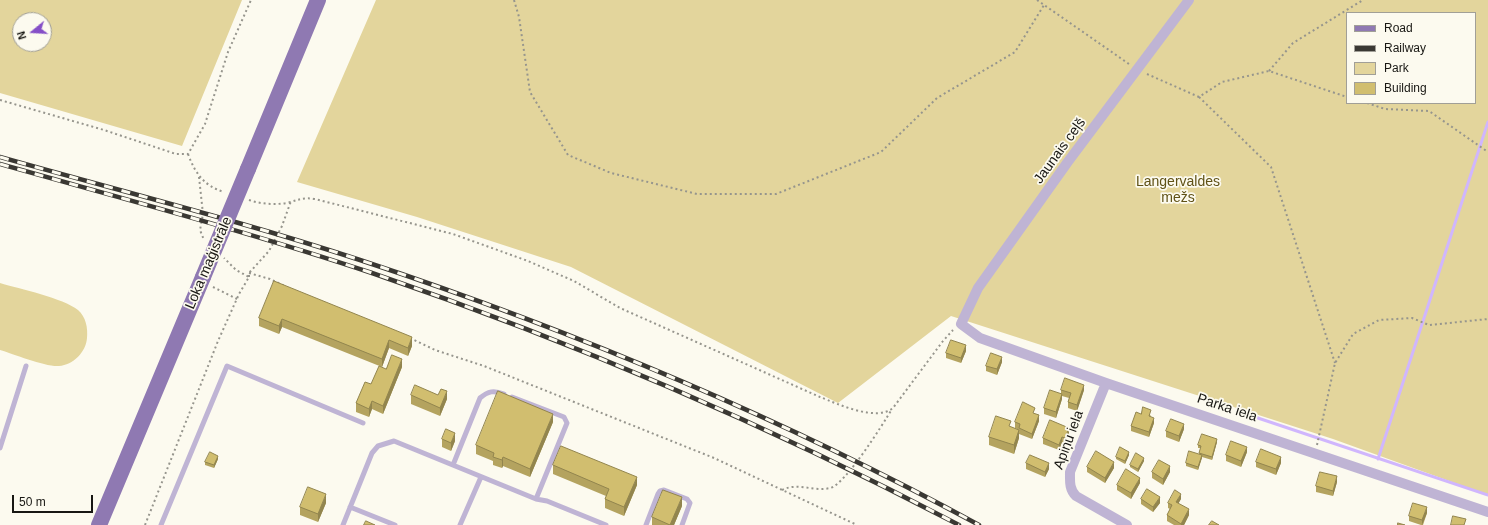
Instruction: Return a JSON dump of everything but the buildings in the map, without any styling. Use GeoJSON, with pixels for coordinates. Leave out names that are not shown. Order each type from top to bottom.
{"type":"FeatureCollection","features":[{"type":"Feature","properties":{"kind":"main road","name":"Loka maģistrāle"},"geometry":{"type":"LineString","coordinates":[[99,525],[208,282],[248,169],[318,0]]}},
{"type":"Feature","properties":{"kind":"street","name":"Jaunais ceļš"},"geometry":{"type":"LineString","coordinates":[[961,324],[978,288],[1068,163],[1189,0]]}},
{"type":"Feature","properties":{"kind":"street","name":"Parka iela"},"geometry":{"type":"LineString","coordinates":[[961,324],[980,338],[1106,383],[1488,512]]}},
{"type":"Feature","properties":{"kind":"street","name":"Apiņu iela"},"geometry":{"type":"LineString","coordinates":[[1106,383],[1070,472],[1071,491],[1076,496],[1126,525]]}},
{"type":"Feature","properties":{"kind":"lane"},"geometry":{"type":"LineString","coordinates":[[0,448],[26,366]]}},
{"type":"Feature","properties":{"kind":"lane"},"geometry":{"type":"LineString","coordinates":[[161,525],[227,366],[362,423]]}},
{"type":"Feature","properties":{"kind":"lane"},"geometry":{"type":"LineString","coordinates":[[453,464],[480,398],[486,392],[500,392],[564,417],[567,423],[566,430],[536,499]]}},
{"type":"Feature","properties":{"kind":"lane"},"geometry":{"type":"LineString","coordinates":[[343,525],[372,453],[378,446],[385,442],[394,441],[536,499],[547,501],[606,525]]}},
{"type":"Feature","properties":{"kind":"lane"},"geometry":{"type":"LineString","coordinates":[[460,525],[481,476]]}},
{"type":"Feature","properties":{"kind":"lane"},"geometry":{"type":"LineString","coordinates":[[646,525],[658,494],[660,491],[664,490],[687,499],[690,504],[682,525]]}},
{"type":"Feature","properties":{"kind":"lane"},"geometry":{"type":"LineString","coordinates":[[350,507],[395,525]]}},
{"type":"Feature","properties":{"kind":"path"},"geometry":{"type":"LineString","coordinates":[[0,100],[104,130],[176,154],[188,154],[205,124],[228,52],[251,0]]}},
{"type":"Feature","properties":{"kind":"path"},"geometry":{"type":"LineString","coordinates":[[514,0],[519,17],[530,92],[568,155],[611,173],[697,194],[776,194],[881,152],[937,98],[1015,52],[1044,5]]}},
{"type":"Feature","properties":{"kind":"path"},"geometry":{"type":"LineString","coordinates":[[1037,0],[1138,70],[1199,97],[1271,168],[1335,363]]}},
{"type":"Feature","properties":{"kind":"path"},"geometry":{"type":"LineString","coordinates":[[1269,71],[1292,43],[1363,0]]}},
{"type":"Feature","properties":{"kind":"path"},"geometry":{"type":"LineString","coordinates":[[1199,97],[1222,82],[1269,71],[1346,96]]}},
{"type":"Feature","properties":{"kind":"path"},"geometry":{"type":"LineString","coordinates":[[1370,104],[1385,109],[1429,111],[1488,152]]}},
{"type":"Feature","properties":{"kind":"path"},"geometry":{"type":"LineString","coordinates":[[199,177],[203,207],[200,230],[202,238],[207,243]]}},
{"type":"Feature","properties":{"kind":"path"},"geometry":{"type":"LineString","coordinates":[[302,198],[315,199],[469,239],[540,266],[574,281],[620,308],[834,402],[875,414],[885,413],[893,408]]}},
{"type":"Feature","properties":{"kind":"path"},"geometry":{"type":"LineString","coordinates":[[145,525],[237,299],[249,277],[249,273],[269,251],[282,226],[291,201]]}},
{"type":"Feature","properties":{"kind":"path"},"geometry":{"type":"LineString","coordinates":[[221,256],[236,270],[249,277]]}},
{"type":"Feature","properties":{"kind":"path"},"geometry":{"type":"LineString","coordinates":[[249,273],[270,279],[289,288]]}},
{"type":"Feature","properties":{"kind":"path"},"geometry":{"type":"LineString","coordinates":[[208,282],[237,299]]}},
{"type":"Feature","properties":{"kind":"path"},"geometry":{"type":"LineString","coordinates":[[1317,443],[1335,363],[1353,334],[1379,320],[1412,318],[1429,325],[1488,319]]}},
{"type":"Feature","properties":{"kind":"path"},"geometry":{"type":"LineString","coordinates":[[782,490],[798,486],[824,489],[837,485],[856,462],[893,408],[943,341],[961,324]]}},
{"type":"Feature","properties":{"kind":"path"},"geometry":{"type":"LineString","coordinates":[[407,336],[435,350],[484,366],[686,446],[857,525]]}},
{"type":"Feature","properties":{"kind":"green space"},"geometry":{"type":"Polygon","coordinates":[[[0,0],[242,0],[182,146],[0,93],[0,0]]]}},
{"type":"Feature","properties":{"kind":"green space","name":"Langervaldes mežs"},"geometry":{"type":"Polygon","coordinates":[[[376,0],[1488,0],[1488,495],[1333,439],[951,316],[838,403],[571,267],[417,217],[297,182],[376,0]]]}},
{"type":"Feature","properties":{"kind":"green space"},"geometry":{"type":"Polygon","coordinates":[[[0,283],[52,298],[78,310],[85,319],[87,334],[86,343],[78,357],[64,365],[53,366],[0,350],[0,283]]]}},
{"type":"Feature","properties":{"kind":"waterway"},"geometry":{"type":"LineString","coordinates":[[1378,459],[1488,122]]}},
{"type":"Feature","properties":{"kind":"waterway"},"geometry":{"type":"LineString","coordinates":[[1237,411],[1488,495]]}},
{"type":"Feature","properties":{"kind":"railway"},"geometry":{"type":"LineString","coordinates":[[0,157],[225,219],[315,246],[439,287],[518,316],[597,346],[752,413],[829,448],[979,525]]}},
{"type":"Feature","properties":{"kind":"railway"},"geometry":{"type":"LineString","coordinates":[[0,164],[186,216],[326,258],[372,273],[522,328],[597,357],[743,420],[816,454],[959,525]]}}]}
